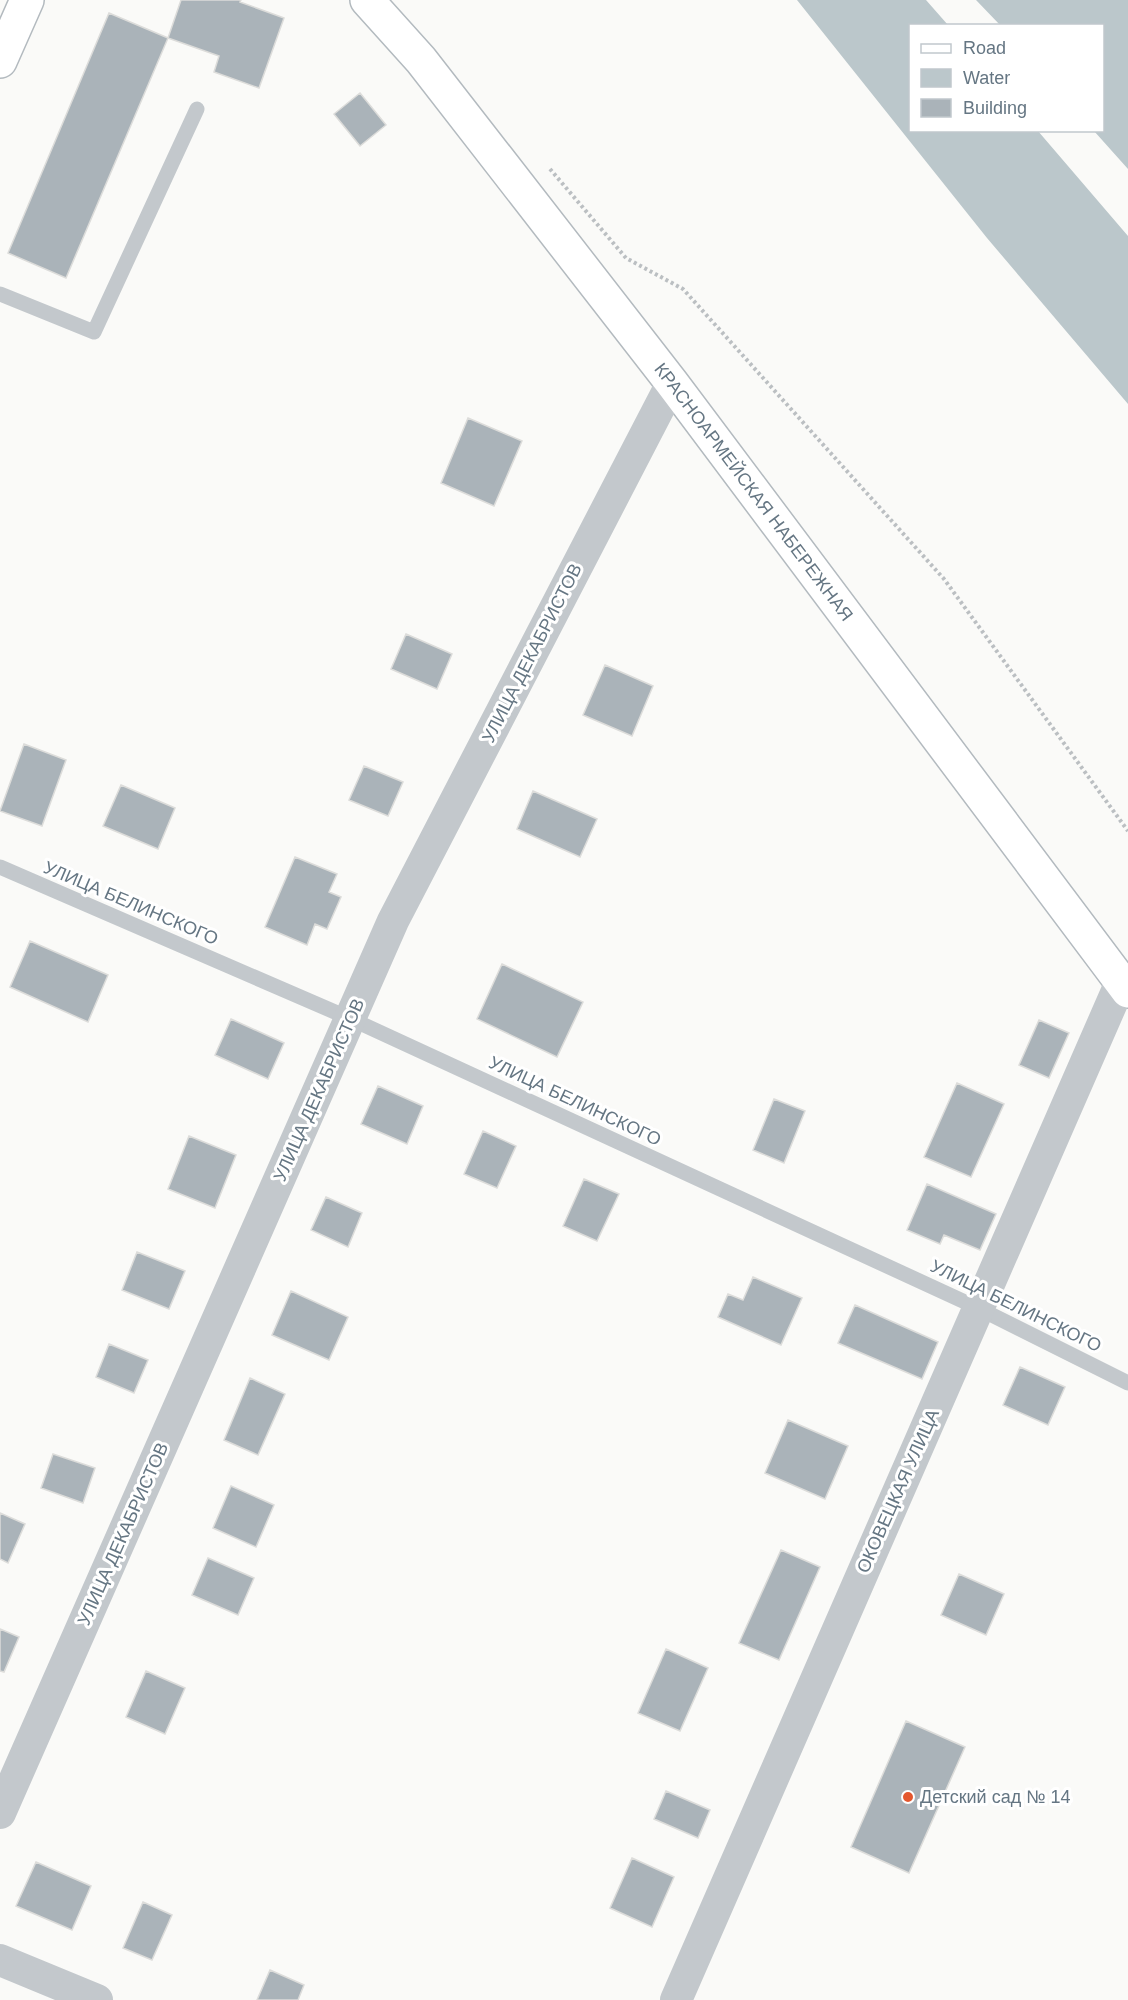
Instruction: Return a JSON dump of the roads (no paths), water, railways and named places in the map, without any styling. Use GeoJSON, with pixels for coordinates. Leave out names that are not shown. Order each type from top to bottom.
{"type":"FeatureCollection","features":[{"type":"Feature","properties":{"kind":"street"},"geometry":{"type":"LineString","coordinates":[[0,61],[27,0]]}},
{"type":"Feature","properties":{"kind":"street","name":"КРАСНОАРМЕЙСКАЯ НАБЕРЕЖНАЯ"},"geometry":{"type":"LineString","coordinates":[[367,0],[421,60],[672,383],[1125,986]]}},
{"type":"Feature","properties":{"kind":"street","name":"УЛИЦА ДЕКАБРИСТОВ"},"geometry":{"type":"LineString","coordinates":[[0,1813],[393,921],[672,383]]}},
{"type":"Feature","properties":{"kind":"street","name":"ОКОВЕЦКАЯ УЛИЦА"},"geometry":{"type":"LineString","coordinates":[[676,2000],[978,1308],[1125,986]]}},
{"type":"Feature","properties":{"kind":"street"},"geometry":{"type":"LineString","coordinates":[[0,1959],[97,2000]]}},
{"type":"Feature","properties":{"kind":"lane"},"geometry":{"type":"LineString","coordinates":[[0,294],[94,332],[197,109]]}},
{"type":"Feature","properties":{"kind":"lane","name":"УЛИЦА БЕЛИНСКОГО"},"geometry":{"type":"LineString","coordinates":[[0,867],[351,1019],[978,1308],[1128,1383]]}},
{"type":"Feature","properties":{"kind":"water"},"geometry":{"type":"Polygon","coordinates":[[[797,0],[926,0],[947,24],[909,24],[909,132],[1039,132],[1128,236],[1128,404],[987,238],[797,0]]]}},
{"type":"Feature","properties":{"kind":"water"},"geometry":{"type":"Polygon","coordinates":[[[976,0],[1128,0],[1128,169],[1095,132],[1104,132],[1104,24],[999,24],[976,0]]]}},
{"type":"Feature","properties":{"kind":"place","name":"Детский сад № 14"},"geometry":{"type":"Point","coordinates":[908,1797]}}]}
